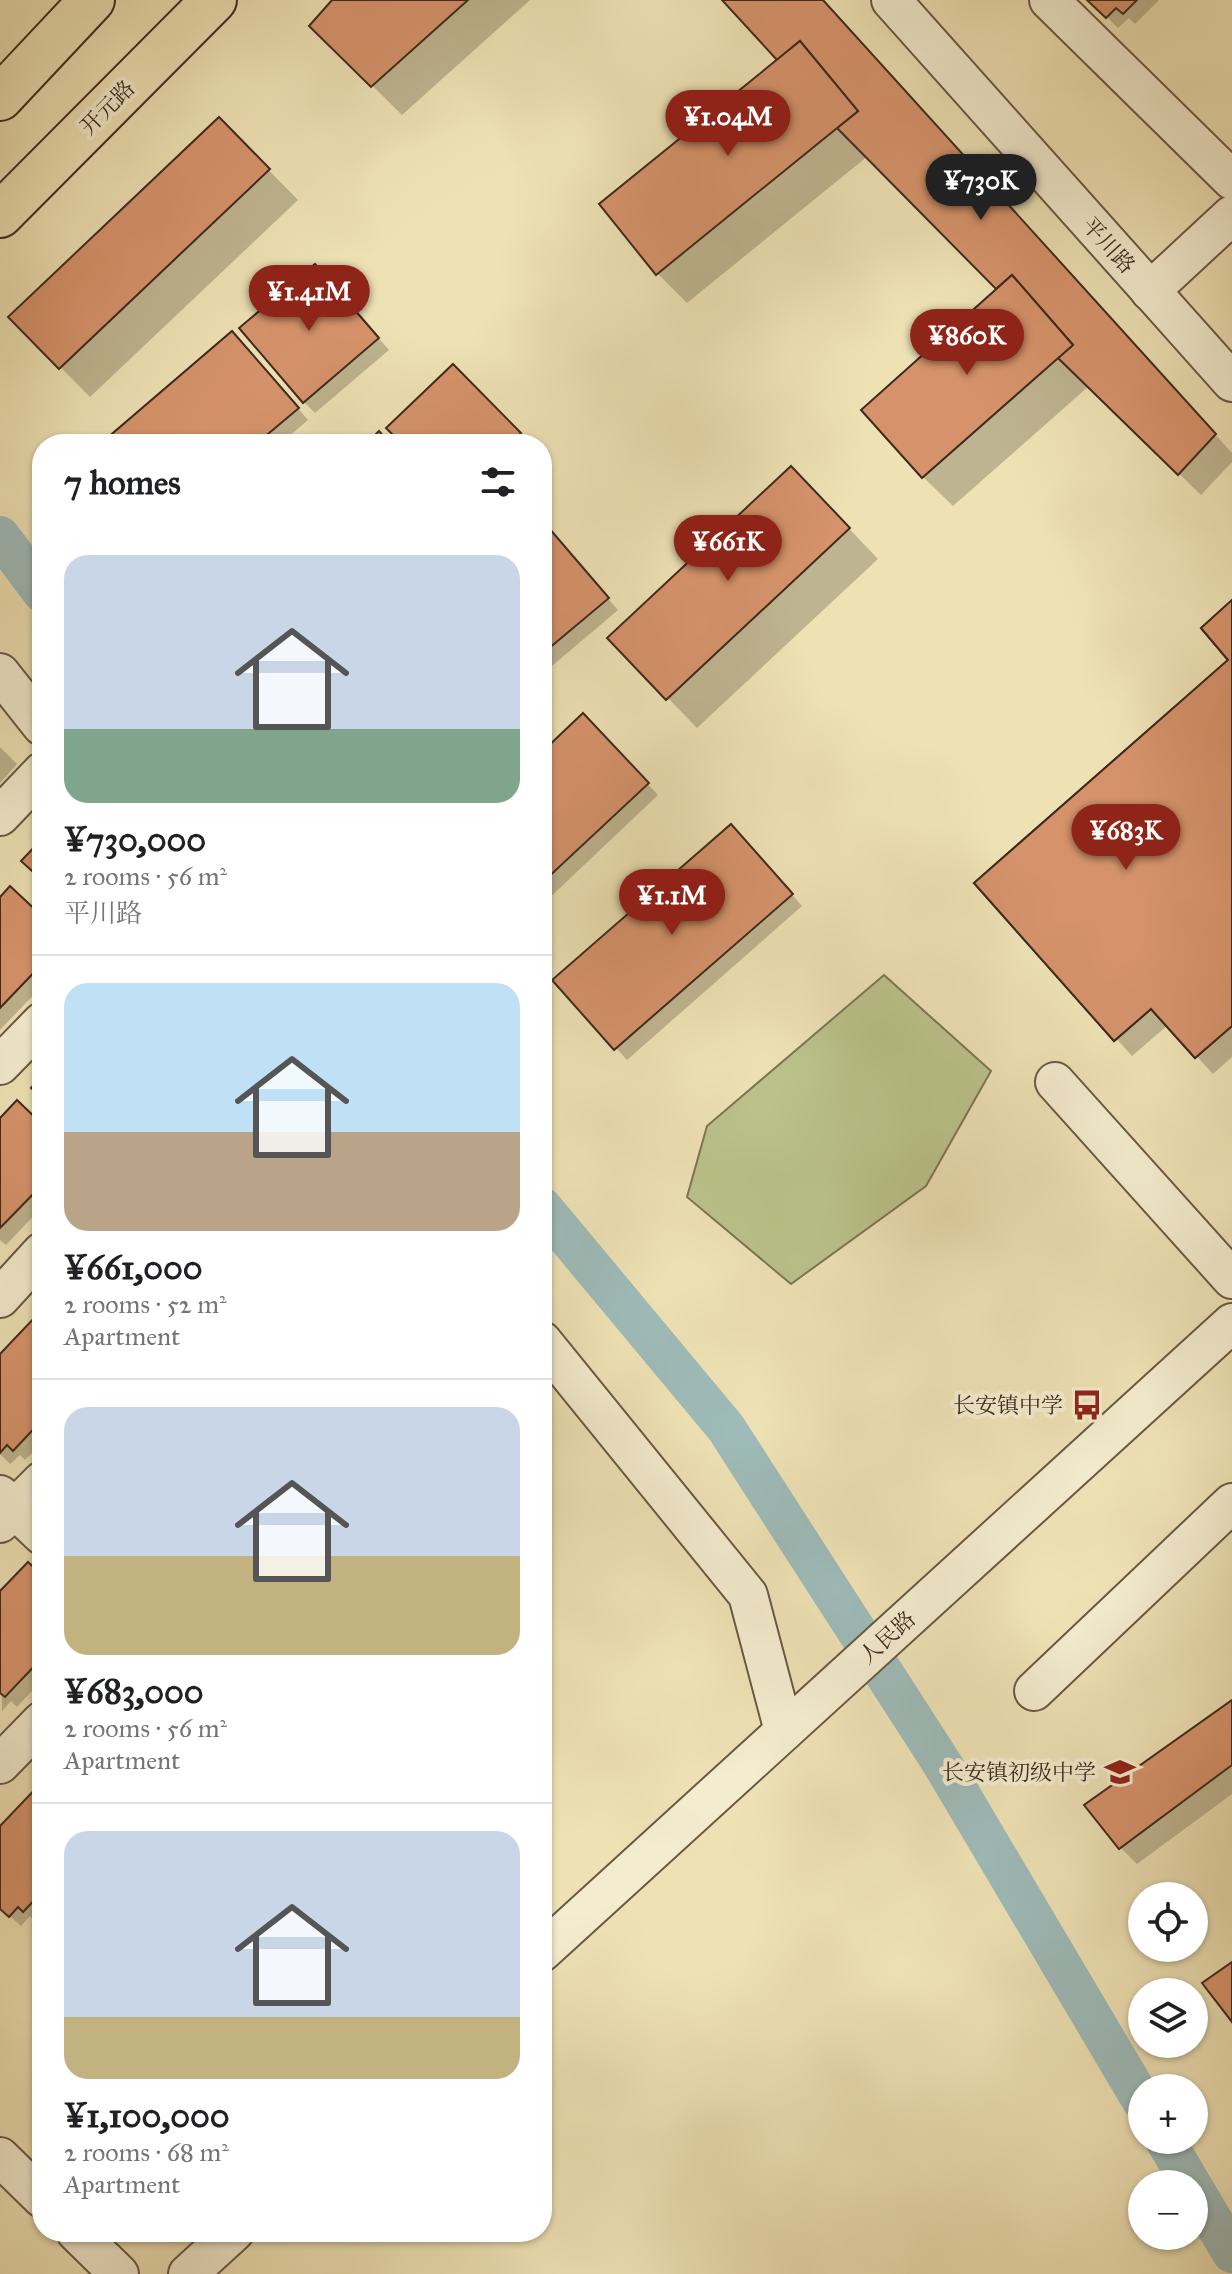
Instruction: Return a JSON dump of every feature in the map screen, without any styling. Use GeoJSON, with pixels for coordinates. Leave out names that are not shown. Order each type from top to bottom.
{"type":"FeatureCollection","features":[{"type":"Feature","properties":{"kind":"main road"},"geometry":{"type":"LineString","coordinates":[[0,98],[92,0]]}},
{"type":"Feature","properties":{"kind":"main road","name":"开元路"},"geometry":{"type":"LineString","coordinates":[[0,215],[214,0]]}},
{"type":"Feature","properties":{"kind":"street","name":"平川路"},"geometry":{"type":"LineString","coordinates":[[891,0],[1232,382]]}},
{"type":"Feature","properties":{"kind":"street"},"geometry":{"type":"LineString","coordinates":[[1049,0],[1232,180]]}},
{"type":"Feature","properties":{"kind":"street"},"geometry":{"type":"LineString","coordinates":[[1150,291],[1232,215]]}},
{"type":"Feature","properties":{"kind":"street"},"geometry":{"type":"LineString","coordinates":[[0,673],[32,713]]}},
{"type":"Feature","properties":{"kind":"street"},"geometry":{"type":"LineString","coordinates":[[0,816],[32,782]]}},
{"type":"Feature","properties":{"kind":"street"},"geometry":{"type":"LineString","coordinates":[[0,1065],[32,1032]]}},
{"type":"Feature","properties":{"kind":"street"},"geometry":{"type":"LineString","coordinates":[[1055,1082],[1232,1279]]}},
{"type":"Feature","properties":{"kind":"street"},"geometry":{"type":"LineString","coordinates":[[0,1298],[32,1263]]}},
{"type":"Feature","properties":{"kind":"street","name":"人民路"},"geometry":{"type":"LineString","coordinates":[[552,1943],[1230,1329]]}},
{"type":"Feature","properties":{"kind":"street"},"geometry":{"type":"LineString","coordinates":[[552,1353],[748,1595],[793,1723]]}},
{"type":"Feature","properties":{"kind":"street"},"geometry":{"type":"LineString","coordinates":[[32,1489],[5,1509],[32,1528]]}},
{"type":"Feature","properties":{"kind":"street"},"geometry":{"type":"LineString","coordinates":[[1034,1691],[1232,1503]]}},
{"type":"Feature","properties":{"kind":"street"},"geometry":{"type":"LineString","coordinates":[[0,1764],[32,1731]]}},
{"type":"Feature","properties":{"kind":"street"},"geometry":{"type":"LineString","coordinates":[[0,2157],[32,2188]]}},
{"type":"Feature","properties":{"kind":"street"},"geometry":{"type":"LineString","coordinates":[[86,2242],[119,2274]]}},
{"type":"Feature","properties":{"kind":"street"},"geometry":{"type":"LineString","coordinates":[[188,2274],[223,2242]]}},
{"type":"Feature","properties":{"kind":"green space"},"geometry":{"type":"Polygon","coordinates":[[[884,975],[991,1071],[926,1186],[791,1284],[687,1197],[707,1126],[884,975]]]}},
{"type":"Feature","properties":{"kind":"building"},"geometry":{"type":"Polygon","coordinates":[[[332,0],[468,0],[371,87],[309,26],[332,0]]]}},
{"type":"Feature","properties":{"kind":"building"},"geometry":{"type":"Polygon","coordinates":[[[722,0],[823,0],[1216,434],[1178,475],[1058,358],[1073,345],[1012,275],[996,289],[837,128],[858,111],[800,41],[777,60],[722,0]]]}},
{"type":"Feature","properties":{"kind":"building"},"geometry":{"type":"Polygon","coordinates":[[[1087,0],[1137,0],[1123,14],[1116,8],[1106,18],[1087,0]]]}},
{"type":"Feature","properties":{"kind":"building"},"geometry":{"type":"Polygon","coordinates":[[[800,41],[858,111],[656,275],[599,204],[800,41]]]}},
{"type":"Feature","properties":{"kind":"building"},"geometry":{"type":"Polygon","coordinates":[[[219,117],[270,169],[59,369],[8,317],[219,117]]]}},
{"type":"Feature","properties":{"kind":"building"},"geometry":{"type":"Polygon","coordinates":[[[315,264],[379,338],[303,403],[239,328],[315,264]]]}},
{"type":"Feature","properties":{"kind":"building"},"geometry":{"type":"Polygon","coordinates":[[[1012,275],[1073,345],[922,478],[861,410],[1012,275]]]}},
{"type":"Feature","properties":{"kind":"building"},"geometry":{"type":"Polygon","coordinates":[[[232,331],[299,408],[268,434],[112,434],[232,331]]]}},
{"type":"Feature","properties":{"kind":"building"},"geometry":{"type":"Polygon","coordinates":[[[453,364],[521,433],[392,434],[386,428],[453,364]]]}},
{"type":"Feature","properties":{"kind":"building"},"geometry":{"type":"Polygon","coordinates":[[[791,466],[850,528],[666,700],[607,638],[791,466]]]}},
{"type":"Feature","properties":{"kind":"building"},"geometry":{"type":"Polygon","coordinates":[[[552,532],[609,598],[552,646],[552,532]]]}},
{"type":"Feature","properties":{"kind":"building"},"geometry":{"type":"Polygon","coordinates":[[[1232,600],[1232,806],[1198,767],[1071,881],[1165,986],[1232,926],[1232,1026],[1195,1058],[1151,1009],[1114,1041],[974,883],[1228,660],[1201,628],[1232,600]]]}},
{"type":"Feature","properties":{"kind":"building"},"geometry":{"type":"Polygon","coordinates":[[[1232,600],[1232,1026],[1195,1058],[1151,1009],[1114,1041],[974,883],[1228,660],[1201,628],[1232,600]]]}},
{"type":"Feature","properties":{"kind":"building"},"geometry":{"type":"Polygon","coordinates":[[[583,713],[649,783],[552,874],[552,742],[583,713]]]}},
{"type":"Feature","properties":{"kind":"building"},"geometry":{"type":"Polygon","coordinates":[[[731,824],[793,894],[614,1050],[552,980],[731,824]]]}},
{"type":"Feature","properties":{"kind":"building"},"geometry":{"type":"Polygon","coordinates":[[[32,849],[32,871],[21,861],[32,849]]]}},
{"type":"Feature","properties":{"kind":"building"},"geometry":{"type":"Polygon","coordinates":[[[10,886],[32,907],[32,974],[0,1008],[0,897],[10,886]]]}},
{"type":"Feature","properties":{"kind":"building"},"geometry":{"type":"Polygon","coordinates":[[[17,1100],[32,1114],[32,1195],[0,1228],[0,1118],[17,1100]]]}},
{"type":"Feature","properties":{"kind":"building"},"geometry":{"type":"Polygon","coordinates":[[[32,1320],[32,1431],[13,1451],[7,1445],[0,1453],[0,1354],[32,1320]]]}},
{"type":"Feature","properties":{"kind":"building"},"geometry":{"type":"Polygon","coordinates":[[[28,1562],[32,1566],[32,1669],[5,1697],[0,1693],[0,1591],[28,1562]]]}},
{"type":"Feature","properties":{"kind":"building"},"geometry":{"type":"Polygon","coordinates":[[[1232,1700],[1232,1765],[1119,1849],[1084,1805],[1232,1700]]]}},
{"type":"Feature","properties":{"kind":"building"},"geometry":{"type":"Polygon","coordinates":[[[32,1792],[32,1903],[23,1912],[18,1907],[9,1917],[0,1909],[0,1826],[32,1792]]]}},
{"type":"Feature","properties":{"kind":"building"},"geometry":{"type":"Polygon","coordinates":[[[1232,1962],[1232,2022],[1208,1991],[1208,1979],[1232,1962]]]}},
{"type":"Feature","properties":{"kind":"waterway"},"geometry":{"type":"LineString","coordinates":[[0,536],[32,579]]}},
{"type":"Feature","properties":{"kind":"waterway"},"geometry":{"type":"LineString","coordinates":[[552,1219],[726,1428],[943,1765],[1128,2077]]}},
{"type":"Feature","properties":{"kind":"waterway"},"geometry":{"type":"LineString","coordinates":[[1173,2154],[1183,2170]]}},
{"type":"Feature","properties":{"kind":"waterway"},"geometry":{"type":"LineString","coordinates":[[1208,2213],[1232,2253]]}},
{"type":"Feature","properties":{"kind":"place","name":"长安镇中学"},"geometry":{"type":"Point","coordinates":[1087,1405]}},
{"type":"Feature","properties":{"kind":"place","name":"长安镇初级中学"},"geometry":{"type":"Point","coordinates":[1120,1772]}}]}
